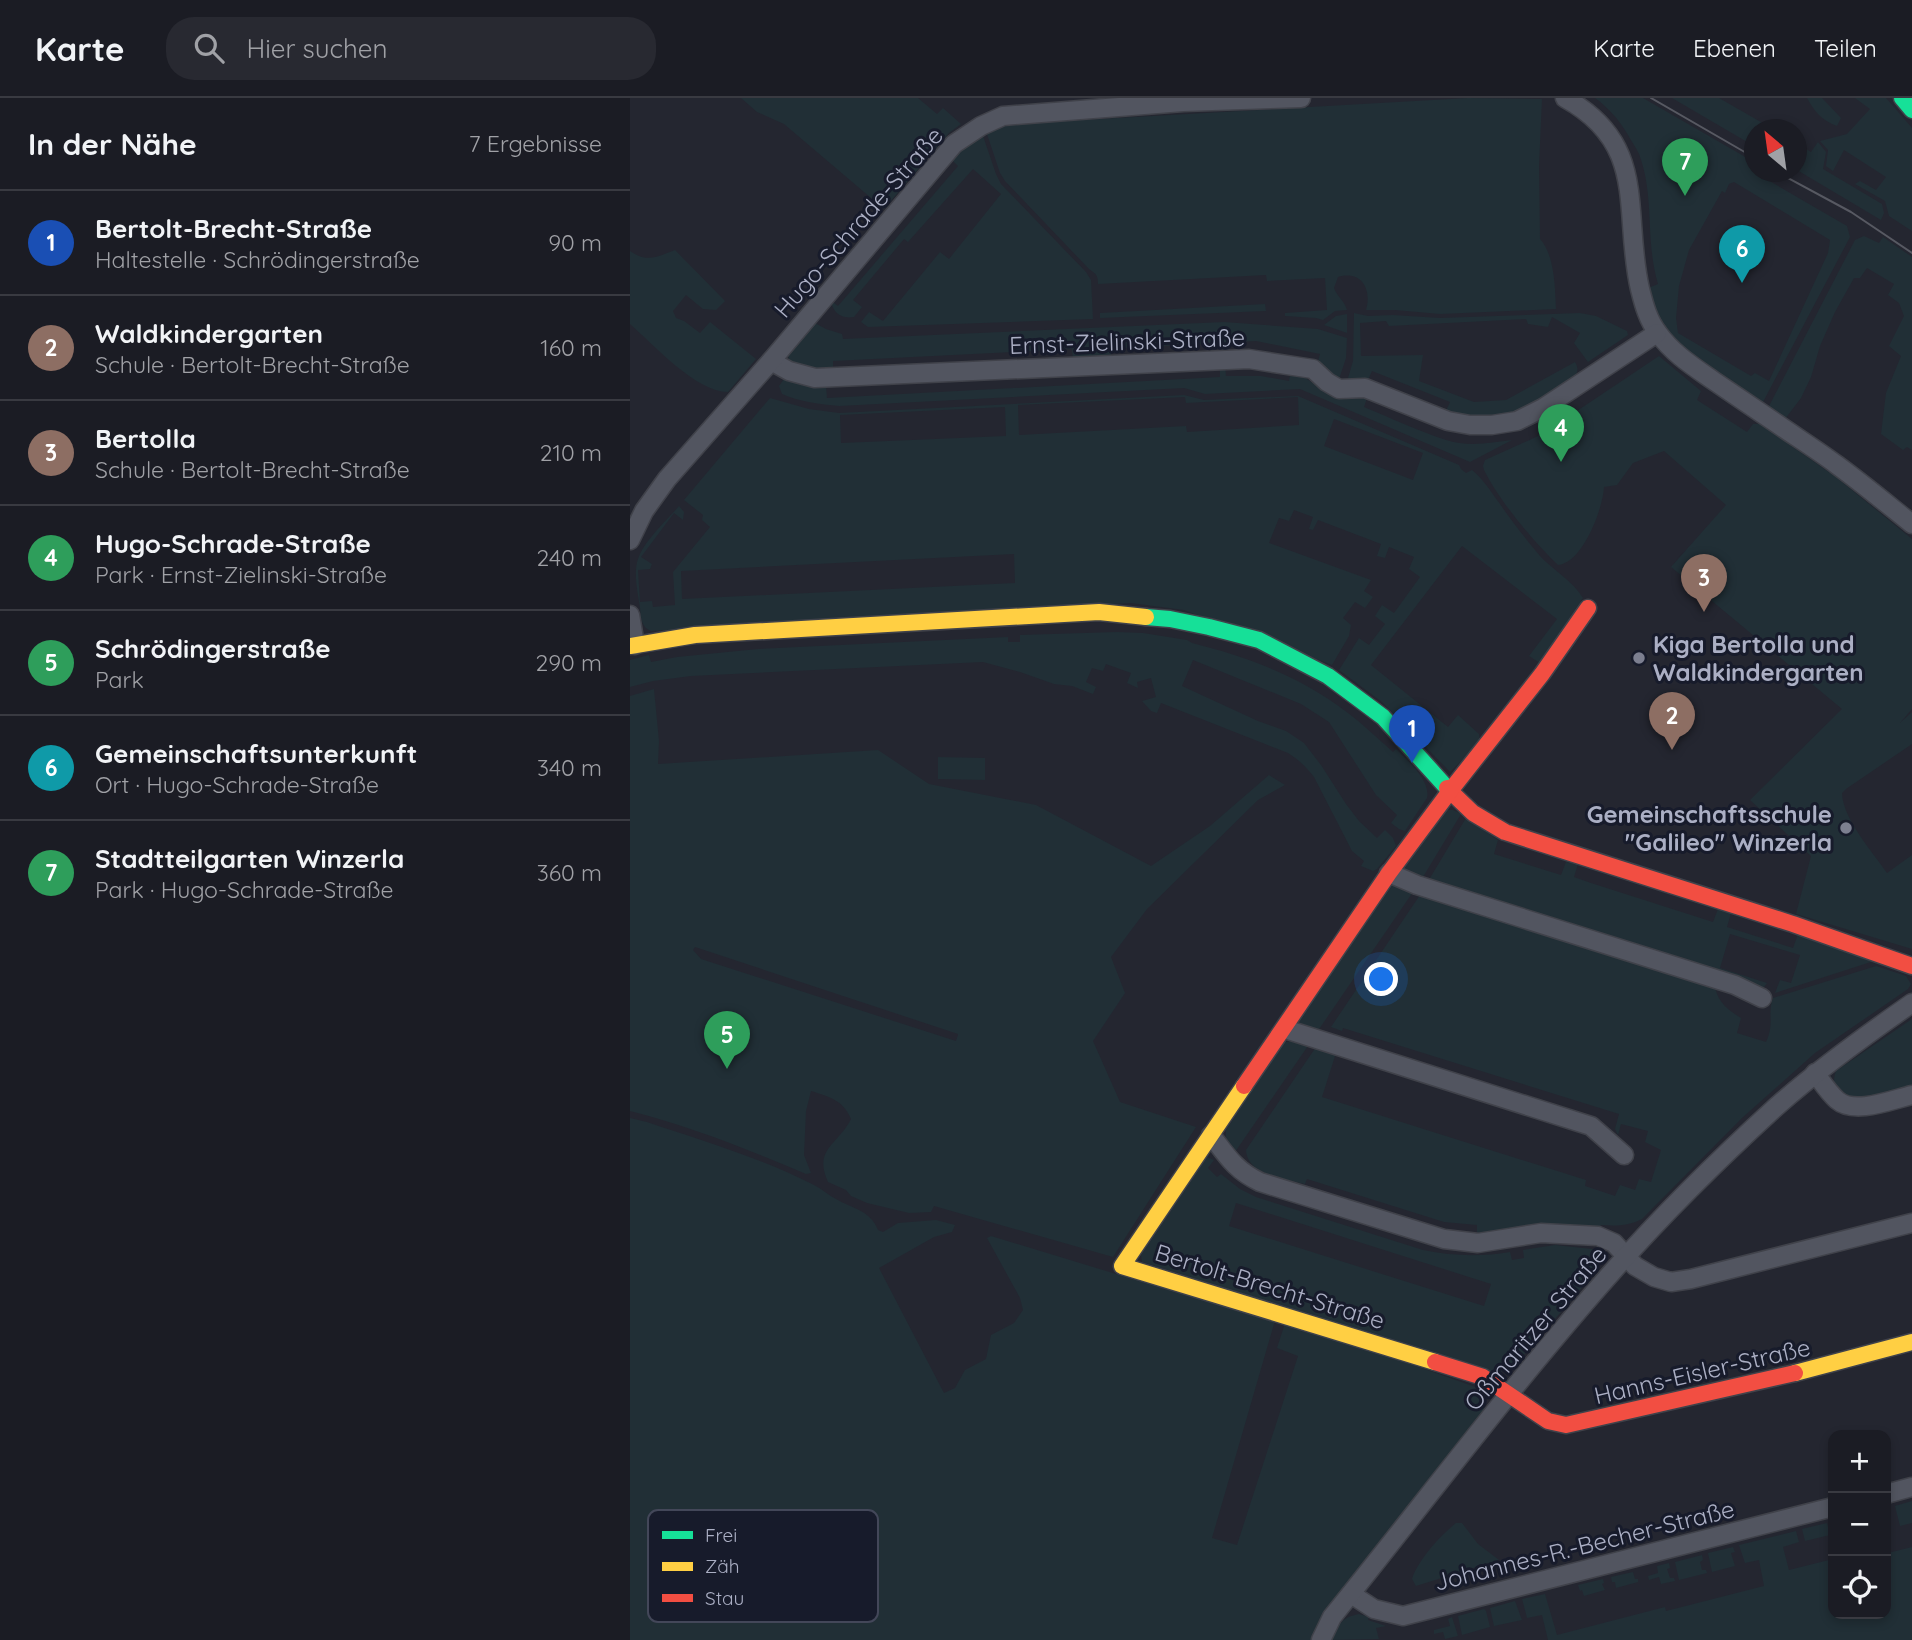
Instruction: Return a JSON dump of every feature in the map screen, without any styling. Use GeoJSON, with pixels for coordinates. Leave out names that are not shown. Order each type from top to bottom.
{"type":"FeatureCollection","features":[{"type":"Feature","properties":{"kind":"street","name":"Hugo-Schrade-Straße"},"geometry":{"type":"LineString","coordinates":[[630,540],[644,511],[667,479],[771,361],[954,144],[981,126],[1003,116],[1183,103],[1301,98]]}},
{"type":"Feature","properties":{"kind":"street"},"geometry":{"type":"LineString","coordinates":[[1565,98],[1581,107],[1600,124],[1624,161],[1632,205],[1636,273],[1646,312],[1657,332],[1683,360],[1836,464],[1912,524]]}},
{"type":"Feature","properties":{"kind":"street"},"geometry":{"type":"LineString","coordinates":[[1902,98],[1912,110]]}},
{"type":"Feature","properties":{"kind":"street","name":"Ernst-Zielinski-Straße"},"geometry":{"type":"LineString","coordinates":[[771,361],[789,371],[815,378],[1249,359],[1313,369],[1339,389],[1365,388],[1448,421],[1492,425],[1517,421],[1544,408],[1657,332]]}},
{"type":"Feature","properties":{"kind":"street","name":"Bertolt-Brecht-Straße"},"geometry":{"type":"LineString","coordinates":[[1509,1395],[1483,1377],[1122,1266],[1390,873],[1542,674],[1588,608]]}},
{"type":"Feature","properties":{"kind":"street"},"geometry":{"type":"LineString","coordinates":[[630,615],[632,646],[695,635],[1099,612],[1170,619],[1259,640],[1328,677],[1383,718],[1473,813],[1505,832],[1793,924],[1912,966]]}},
{"type":"Feature","properties":{"kind":"street"},"geometry":{"type":"LineString","coordinates":[[1390,873],[1417,885],[1735,985],[1762,998]]}},
{"type":"Feature","properties":{"kind":"street","name":"Oßmaritzer Straße"},"geometry":{"type":"LineString","coordinates":[[1321,1640],[1332,1617],[1509,1395],[1626,1256],[1732,1149],[1815,1073],[1912,1003]]}},
{"type":"Feature","properties":{"kind":"street"},"geometry":{"type":"LineString","coordinates":[[1284,1029],[1591,1126],[1623,1155]]}},
{"type":"Feature","properties":{"kind":"street"},"geometry":{"type":"LineString","coordinates":[[1815,1073],[1834,1097],[1849,1107],[1912,1095]]}},
{"type":"Feature","properties":{"kind":"street"},"geometry":{"type":"LineString","coordinates":[[1211,1135],[1232,1163],[1245,1175],[1260,1182],[1444,1239],[1478,1243],[1541,1233],[1598,1236],[1614,1242],[1635,1266],[1654,1277],[1671,1282],[1912,1223]]}},
{"type":"Feature","properties":{"kind":"street","name":"Hanns-Eisler-Straße"},"geometry":{"type":"LineString","coordinates":[[1509,1395],[1548,1421],[1566,1425],[1800,1372],[1912,1342]]}},
{"type":"Feature","properties":{"kind":"street"},"geometry":{"type":"LineString","coordinates":[[1890,1493],[1912,1487]]}},
{"type":"Feature","properties":{"kind":"street","name":"Johannes-R.-Becher-Straße"},"geometry":{"type":"LineString","coordinates":[[1351,1594],[1374,1609],[1403,1616],[1828,1508]]}},
{"type":"Feature","properties":{"kind":"shaded area"},"geometry":{"type":"Polygon","coordinates":[[[741,98],[918,98],[937,114],[943,108],[961,124],[949,133],[884,209],[784,124],[757,112],[741,98]]]}},
{"type":"Feature","properties":{"kind":"shaded area"},"geometry":{"type":"Polygon","coordinates":[[[1468,98],[1542,99],[1540,239],[1549,254],[1556,309],[1440,314],[1366,310],[1368,295],[1363,283],[1353,276],[1346,276],[1338,277],[1334,288],[1347,310],[1335,311],[1323,320],[1285,316],[1285,313],[1327,310],[1325,278],[1267,281],[1266,275],[1098,284],[1095,274],[1005,181],[986,131],[999,125],[1468,98]]]}},
{"type":"Feature","properties":{"kind":"shaded area"},"geometry":{"type":"Polygon","coordinates":[[[1595,98],[1643,98],[1744,156],[1744,182],[1771,182],[1847,226],[1850,237],[1762,404],[1690,356],[1666,332],[1658,319],[1646,289],[1658,284],[1644,170],[1638,151],[1613,115],[1595,98]],[[1734,182],[1729,184],[1725,193],[1722,191],[1689,250],[1679,286],[1676,318],[1678,333],[1751,376],[1755,373],[1769,381],[1828,253],[1830,240],[1734,182]]]}},
{"type":"Feature","properties":{"kind":"shaded area"},"geometry":{"type":"Polygon","coordinates":[[[1672,98],[1719,98],[1756,119],[1744,119],[1744,140],[1672,98]]]}},
{"type":"Feature","properties":{"kind":"shaded area"},"geometry":{"type":"Polygon","coordinates":[[[1807,98],[1822,98],[1841,118],[1837,126],[1819,115],[1807,98]]]}},
{"type":"Feature","properties":{"kind":"shaded area"},"geometry":{"type":"Polygon","coordinates":[[[1855,98],[1886,98],[1912,128],[1912,231],[1889,216],[1885,201],[1855,184],[1860,181],[1876,190],[1886,177],[1844,150],[1833,171],[1826,166],[1828,150],[1820,141],[1847,134],[1870,109],[1855,98]]]}},
{"type":"Feature","properties":{"kind":"shaded area"},"geometry":{"type":"Polygon","coordinates":[[[982,133],[1001,184],[1091,280],[1093,319],[868,327],[861,322],[869,312],[883,321],[940,252],[949,259],[1001,194],[973,169],[908,242],[904,239],[853,300],[862,307],[854,317],[838,314],[830,300],[838,306],[958,166],[951,159],[958,150],[982,133]]]}},
{"type":"Feature","properties":{"kind":"shaded area"},"geometry":{"type":"Polygon","coordinates":[[[1818,142],[1826,152],[1823,169],[1882,204],[1884,213],[1881,220],[1807,176],[1807,149],[1811,152],[1818,142]]]}},
{"type":"Feature","properties":{"kind":"shaded area"},"geometry":{"type":"Polygon","coordinates":[[[1864,236],[1879,243],[1883,237],[1912,257],[1912,450],[1907,447],[1903,450],[1881,434],[1886,393],[1901,356],[1889,346],[1904,316],[1899,303],[1888,295],[1894,284],[1867,268],[1860,278],[1854,278],[1835,312],[1801,398],[1785,419],[1768,408],[1855,240],[1864,236]]]}},
{"type":"Feature","properties":{"kind":"shaded area"},"geometry":{"type":"Polygon","coordinates":[[[675,250],[725,301],[716,310],[703,309],[686,295],[673,311],[676,318],[700,333],[710,322],[756,359],[728,392],[716,390],[689,376],[630,324],[630,251],[647,258],[675,250]]]}},
{"type":"Feature","properties":{"kind":"shaded area"},"geometry":{"type":"Polygon","coordinates":[[[1265,304],[1266,311],[1100,318],[1100,313],[1265,304]]]}},
{"type":"Feature","properties":{"kind":"shaded area"},"geometry":{"type":"Polygon","coordinates":[[[1354,313],[1368,316],[1440,318],[1580,313],[1596,316],[1627,331],[1628,335],[1588,362],[1574,343],[1580,333],[1552,317],[1548,327],[1528,324],[1526,319],[1389,326],[1386,321],[1360,323],[1361,356],[1423,355],[1419,381],[1474,402],[1506,400],[1575,362],[1576,375],[1527,406],[1501,416],[1472,419],[1445,413],[1450,402],[1372,371],[1367,382],[1346,385],[1353,361],[1354,313]]]}},
{"type":"Feature","properties":{"kind":"shaded area"},"geometry":{"type":"Polygon","coordinates":[[[1347,314],[1347,333],[1324,325],[1336,316],[1347,314]]]}},
{"type":"Feature","properties":{"kind":"shaded area"},"geometry":{"type":"Polygon","coordinates":[[[1224,322],[1318,329],[1347,338],[1346,358],[1338,382],[1317,365],[1320,354],[1256,341],[1122,348],[1122,344],[1111,344],[1111,357],[1073,360],[1072,349],[833,361],[833,371],[815,372],[791,364],[788,356],[794,344],[797,346],[815,323],[842,334],[843,339],[1224,322]]]}},
{"type":"Feature","properties":{"kind":"shaded area"},"geometry":{"type":"Polygon","coordinates":[[[1659,356],[1701,391],[1697,400],[1747,432],[1753,424],[1760,424],[1836,477],[1912,539],[1912,709],[1900,723],[1912,712],[1912,744],[1842,793],[1853,824],[1887,873],[1912,855],[1912,949],[1796,914],[1811,856],[1750,800],[1842,709],[1671,567],[1726,505],[1664,451],[1633,463],[1617,485],[1604,487],[1596,520],[1583,545],[1576,555],[1558,565],[1518,520],[1484,470],[1485,460],[1536,437],[1659,356]]]}},
{"type":"Feature","properties":{"kind":"shaded area"},"geometry":{"type":"Polygon","coordinates":[[[1220,365],[1225,365],[1226,376],[1261,376],[1289,381],[1291,370],[1326,392],[1343,397],[1367,398],[1364,407],[1425,433],[1454,442],[1479,444],[1512,440],[1470,462],[1300,389],[1205,394],[1184,388],[839,406],[789,397],[782,394],[779,386],[784,379],[826,386],[827,398],[1220,377],[1220,365]]]}},
{"type":"Feature","properties":{"kind":"shaded area"},"geometry":{"type":"Polygon","coordinates":[[[1184,395],[1204,400],[1298,396],[1459,465],[1466,473],[1472,470],[1540,556],[1574,586],[1583,598],[1540,663],[1529,656],[1557,619],[1462,546],[1371,665],[1448,727],[1458,715],[1479,734],[1480,742],[1450,772],[1382,702],[1339,670],[1359,638],[1369,645],[1385,624],[1375,616],[1382,605],[1394,613],[1420,577],[1409,569],[1414,557],[1389,547],[1385,558],[1377,556],[1381,544],[1318,520],[1313,530],[1309,529],[1313,517],[1294,510],[1289,521],[1279,518],[1269,543],[1371,580],[1364,591],[1373,597],[1365,608],[1355,602],[1343,618],[1351,625],[1349,636],[1332,665],[1184,610],[1131,603],[651,631],[645,627],[641,619],[636,577],[641,552],[679,506],[684,512],[683,520],[674,513],[641,557],[652,564],[650,569],[638,570],[640,602],[652,601],[653,607],[675,605],[673,572],[710,527],[702,520],[703,515],[684,500],[770,398],[809,409],[839,413],[1184,395]],[[1185,397],[1018,405],[1019,435],[1186,426],[1187,432],[1299,425],[1298,397],[1186,403],[1185,397]],[[1005,407],[840,415],[841,443],[1006,436],[1005,407]],[[1334,419],[1324,446],[1413,480],[1423,453],[1334,419]],[[1014,554],[681,571],[682,599],[1015,583],[1014,554]]]}},
{"type":"Feature","properties":{"kind":"shaded area"},"geometry":{"type":"Polygon","coordinates":[[[1117,632],[1187,640],[1274,670],[1330,700],[1360,722],[1393,752],[1396,749],[1418,772],[1427,792],[1427,798],[1405,831],[1391,823],[1397,815],[1376,795],[1329,722],[1301,704],[1193,660],[1182,686],[1286,731],[1304,743],[1359,821],[1377,838],[1385,830],[1393,838],[1396,846],[1377,869],[1373,871],[1361,866],[1364,861],[1352,851],[1314,777],[1296,758],[1161,703],[1157,713],[1151,711],[1142,701],[1156,697],[1151,678],[1137,682],[1138,688],[1127,683],[1131,673],[1106,664],[1103,671],[1092,668],[1086,682],[1096,687],[1093,694],[983,662],[691,676],[630,687],[630,660],[649,655],[651,662],[758,649],[1008,637],[1008,642],[1020,642],[1020,635],[1117,632]]]}},
{"type":"Feature","properties":{"kind":"shaded area"},"geometry":{"type":"Polygon","coordinates":[[[654,689],[659,741],[658,764],[878,750],[929,784],[1036,805],[1151,866],[1210,826],[1269,775],[1285,785],[1258,800],[1147,909],[1111,957],[1125,993],[1093,1041],[1120,1102],[1196,1127],[1113,1257],[934,1206],[931,1212],[909,1213],[867,1203],[851,1196],[846,1190],[828,1182],[823,1162],[825,1154],[851,1119],[840,1103],[811,1091],[806,1111],[804,1155],[811,1173],[806,1174],[697,1131],[630,1111],[630,696],[654,689]],[[695,947],[693,950],[701,959],[956,1041],[958,1034],[695,947]]]}},
{"type":"Feature","properties":{"kind":"shaded area"},"geometry":{"type":"Polygon","coordinates":[[[938,757],[985,758],[985,780],[938,779],[938,757]]]}},
{"type":"Feature","properties":{"kind":"shaded area"},"geometry":{"type":"Polygon","coordinates":[[[1447,810],[1461,814],[1420,882],[1402,872],[1447,810]]]}},
{"type":"Feature","properties":{"kind":"shaded area"},"geometry":{"type":"Polygon","coordinates":[[[1466,818],[1498,840],[1494,854],[1561,875],[1566,862],[1578,864],[1574,877],[1591,883],[1713,922],[1718,909],[1731,913],[1727,927],[1793,948],[1798,934],[1874,961],[1775,993],[1780,980],[1791,983],[1800,955],[1730,934],[1720,968],[1767,983],[1760,988],[1427,883],[1466,818]]]}},
{"type":"Feature","properties":{"kind":"shaded area"},"geometry":{"type":"Polygon","coordinates":[[[1394,883],[1415,889],[1315,1035],[1307,1033],[1297,1022],[1394,883]]]}},
{"type":"Feature","properties":{"kind":"shaded area"},"geometry":{"type":"Polygon","coordinates":[[[1422,892],[1715,988],[1725,1006],[1741,1018],[1737,1033],[1766,1042],[1773,998],[1876,966],[1906,976],[1911,984],[1908,989],[1815,1053],[1742,1118],[1642,1219],[1622,1225],[1601,1225],[1599,1229],[1477,1235],[1477,1225],[1444,1222],[1307,1179],[1305,1184],[1278,1178],[1253,1165],[1246,1150],[1318,1044],[1336,1053],[1322,1097],[1586,1180],[1585,1186],[1615,1196],[1620,1185],[1635,1190],[1639,1179],[1651,1182],[1661,1150],[1645,1142],[1648,1131],[1621,1124],[1618,1135],[1615,1129],[1619,1114],[1343,1028],[1342,1031],[1331,1027],[1422,892]]]}},
{"type":"Feature","properties":{"kind":"shaded area"},"geometry":{"type":"Polygon","coordinates":[[[1912,1019],[1912,1092],[1880,1100],[1845,1100],[1835,1087],[1836,1071],[1912,1019]]]}},
{"type":"Feature","properties":{"kind":"shaded area"},"geometry":{"type":"Polygon","coordinates":[[[1284,1042],[1310,1043],[1233,1155],[1226,1139],[1226,1130],[1284,1042]]]}},
{"type":"Feature","properties":{"kind":"shaded area"},"geometry":{"type":"Polygon","coordinates":[[[630,1118],[732,1150],[794,1175],[866,1214],[878,1230],[883,1232],[898,1223],[936,1220],[955,1225],[952,1232],[934,1237],[879,1268],[944,1393],[955,1388],[965,1370],[986,1359],[991,1335],[1014,1323],[1023,1310],[1020,1298],[987,1238],[991,1236],[1116,1274],[1276,1317],[1212,1538],[1237,1545],[1298,1356],[1277,1348],[1286,1320],[1481,1389],[1485,1401],[1483,1413],[1324,1615],[1312,1640],[630,1640],[630,1118]]]}},
{"type":"Feature","properties":{"kind":"shaded area"},"geometry":{"type":"Polygon","coordinates":[[[1207,1157],[1214,1160],[1208,1168],[1217,1177],[1221,1174],[1240,1189],[1256,1197],[1423,1250],[1466,1255],[1510,1252],[1512,1260],[1524,1258],[1523,1250],[1555,1245],[1592,1249],[1597,1252],[1600,1262],[1597,1270],[1511,1370],[1493,1373],[1142,1262],[1141,1255],[1207,1157]],[[1236,1203],[1229,1226],[1484,1306],[1491,1284],[1236,1203]]]}},
{"type":"Feature","properties":{"kind":"shaded area"},"geometry":{"type":"Polygon","coordinates":[[[1912,1501],[1912,1523],[1900,1526],[1895,1506],[1912,1501]]]}},
{"type":"Feature","properties":{"kind":"shaded area"},"geometry":{"type":"Polygon","coordinates":[[[1456,1523],[1462,1523],[1478,1544],[1499,1560],[1416,1586],[1412,1579],[1424,1556],[1456,1523]]]}},
{"type":"Feature","properties":{"kind":"shaded area"},"geometry":{"type":"Polygon","coordinates":[[[1827,1523],[1828,1535],[1805,1541],[1802,1529],[1827,1523]]]}},
{"type":"Feature","properties":{"kind":"shaded area"},"geometry":{"type":"Polygon","coordinates":[[[1796,1531],[1799,1542],[1783,1547],[1789,1570],[1828,1560],[1828,1619],[1891,1619],[1891,1552],[1912,1547],[1912,1640],[1548,1640],[1542,1615],[1527,1618],[1522,1599],[1545,1594],[1557,1635],[1665,1607],[1666,1611],[1764,1586],[1759,1560],[1745,1563],[1739,1545],[1796,1531]]]}},
{"type":"Feature","properties":{"kind":"shaded area"},"geometry":{"type":"Polygon","coordinates":[[[1733,1547],[1735,1552],[1731,1553],[1735,1566],[1712,1572],[1708,1553],[1733,1547]]]}},
{"type":"Feature","properties":{"kind":"shaded area"},"geometry":{"type":"Polygon","coordinates":[[[1702,1555],[1702,1570],[1707,1573],[1679,1580],[1675,1562],[1702,1555]]]}},
{"type":"Feature","properties":{"kind":"shaded area"},"geometry":{"type":"Polygon","coordinates":[[[1669,1563],[1670,1568],[1667,1569],[1670,1578],[1675,1581],[1661,1584],[1659,1577],[1649,1580],[1648,1576],[1658,1573],[1657,1566],[1669,1563]]]}},
{"type":"Feature","properties":{"kind":"shaded area"},"geometry":{"type":"Polygon","coordinates":[[[1633,1572],[1638,1582],[1616,1588],[1611,1577],[1633,1572]]]}},
{"type":"Feature","properties":{"kind":"shaded area"},"geometry":{"type":"Polygon","coordinates":[[[1603,1579],[1605,1590],[1584,1596],[1582,1590],[1580,1591],[1578,1585],[1603,1579]]]}},
{"type":"Feature","properties":{"kind":"shaded area"},"geometry":{"type":"Polygon","coordinates":[[[1515,1601],[1522,1620],[1494,1626],[1490,1608],[1515,1601]]]}},
{"type":"Feature","properties":{"kind":"shaded area"},"geometry":{"type":"Polygon","coordinates":[[[1484,1609],[1490,1627],[1462,1635],[1458,1616],[1484,1609]]]}},
{"type":"Feature","properties":{"kind":"shaded area"},"geometry":{"type":"Polygon","coordinates":[[[1359,1614],[1386,1626],[1376,1628],[1379,1639],[1329,1640],[1341,1623],[1348,1617],[1359,1614]]]}},
{"type":"Feature","properties":{"kind":"shaded area"},"geometry":{"type":"Polygon","coordinates":[[[1452,1617],[1458,1636],[1445,1639],[1443,1632],[1434,1634],[1434,1630],[1450,1626],[1448,1619],[1452,1617]]]}},
{"type":"Feature","properties":{"kind":"tram line"},"geometry":{"type":"LineString","coordinates":[[1651,98],[1744,152]]}},
{"type":"Feature","properties":{"kind":"tram line"},"geometry":{"type":"LineString","coordinates":[[1796,182],[1851,212],[1912,253]]}},
{"type":"Feature","properties":{"kind":"traffic: fast"},"geometry":{"type":"LineString","coordinates":[[1902,98],[1912,110]]}},
{"type":"Feature","properties":{"kind":"traffic: fast"},"geometry":{"type":"LineString","coordinates":[[1146,617],[1170,619],[1259,640],[1328,676],[1383,717],[1447,788]]}},
{"type":"Feature","properties":{"kind":"traffic: slow"},"geometry":{"type":"LineString","coordinates":[[630,646],[695,635],[1099,612],[1146,617]]}},
{"type":"Feature","properties":{"kind":"traffic: slow"},"geometry":{"type":"LineString","coordinates":[[1244,1086],[1122,1266],[1435,1362]]}},
{"type":"Feature","properties":{"kind":"traffic: slow"},"geometry":{"type":"LineString","coordinates":[[1795,1373],[1912,1342]]}},
{"type":"Feature","properties":{"kind":"traffic: jam"},"geometry":{"type":"LineString","coordinates":[[1244,1086],[1389,873],[1542,674],[1588,608]]}},
{"type":"Feature","properties":{"kind":"traffic: jam"},"geometry":{"type":"LineString","coordinates":[[1447,788],[1473,813],[1505,832],[1793,924],[1912,966]]}},
{"type":"Feature","properties":{"kind":"traffic: jam"},"geometry":{"type":"LineString","coordinates":[[1435,1362],[1483,1377],[1548,1421],[1566,1425],[1795,1373]]}},
{"type":"Feature","properties":{"kind":"place","name":"Stadtteilgarten Winzerla"},"geometry":{"type":"Point","coordinates":[1685,196]}},
{"type":"Feature","properties":{"kind":"place","name":"Gemeinschaftsunterkunft"},"geometry":{"type":"Point","coordinates":[1742,283]}},
{"type":"Feature","properties":{"kind":"place","name":"Hugo-Schrade-Straße"},"geometry":{"type":"Point","coordinates":[1561,462]}},
{"type":"Feature","properties":{"kind":"place","name":"Bertolla"},"geometry":{"type":"Point","coordinates":[1704,612]}},
{"type":"Feature","properties":{"kind":"place","name":"Kiga Bertolla und Waldkindergarten"},"geometry":{"type":"Point","coordinates":[1639,658]}},
{"type":"Feature","properties":{"kind":"place","name":"Waldkindergarten"},"geometry":{"type":"Point","coordinates":[1672,750]}},
{"type":"Feature","properties":{"kind":"place","name":"Bertolt-Brecht-Straße"},"geometry":{"type":"Point","coordinates":[1412,763]}},
{"type":"Feature","properties":{"kind":"place","name":"Gemeinschaftsschule \"Galileo\" Winzerla"},"geometry":{"type":"Point","coordinates":[1846,828]}},
{"type":"Feature","properties":{"kind":"place","name":"Schrödingerstraße"},"geometry":{"type":"Point","coordinates":[727,1069]}}]}
